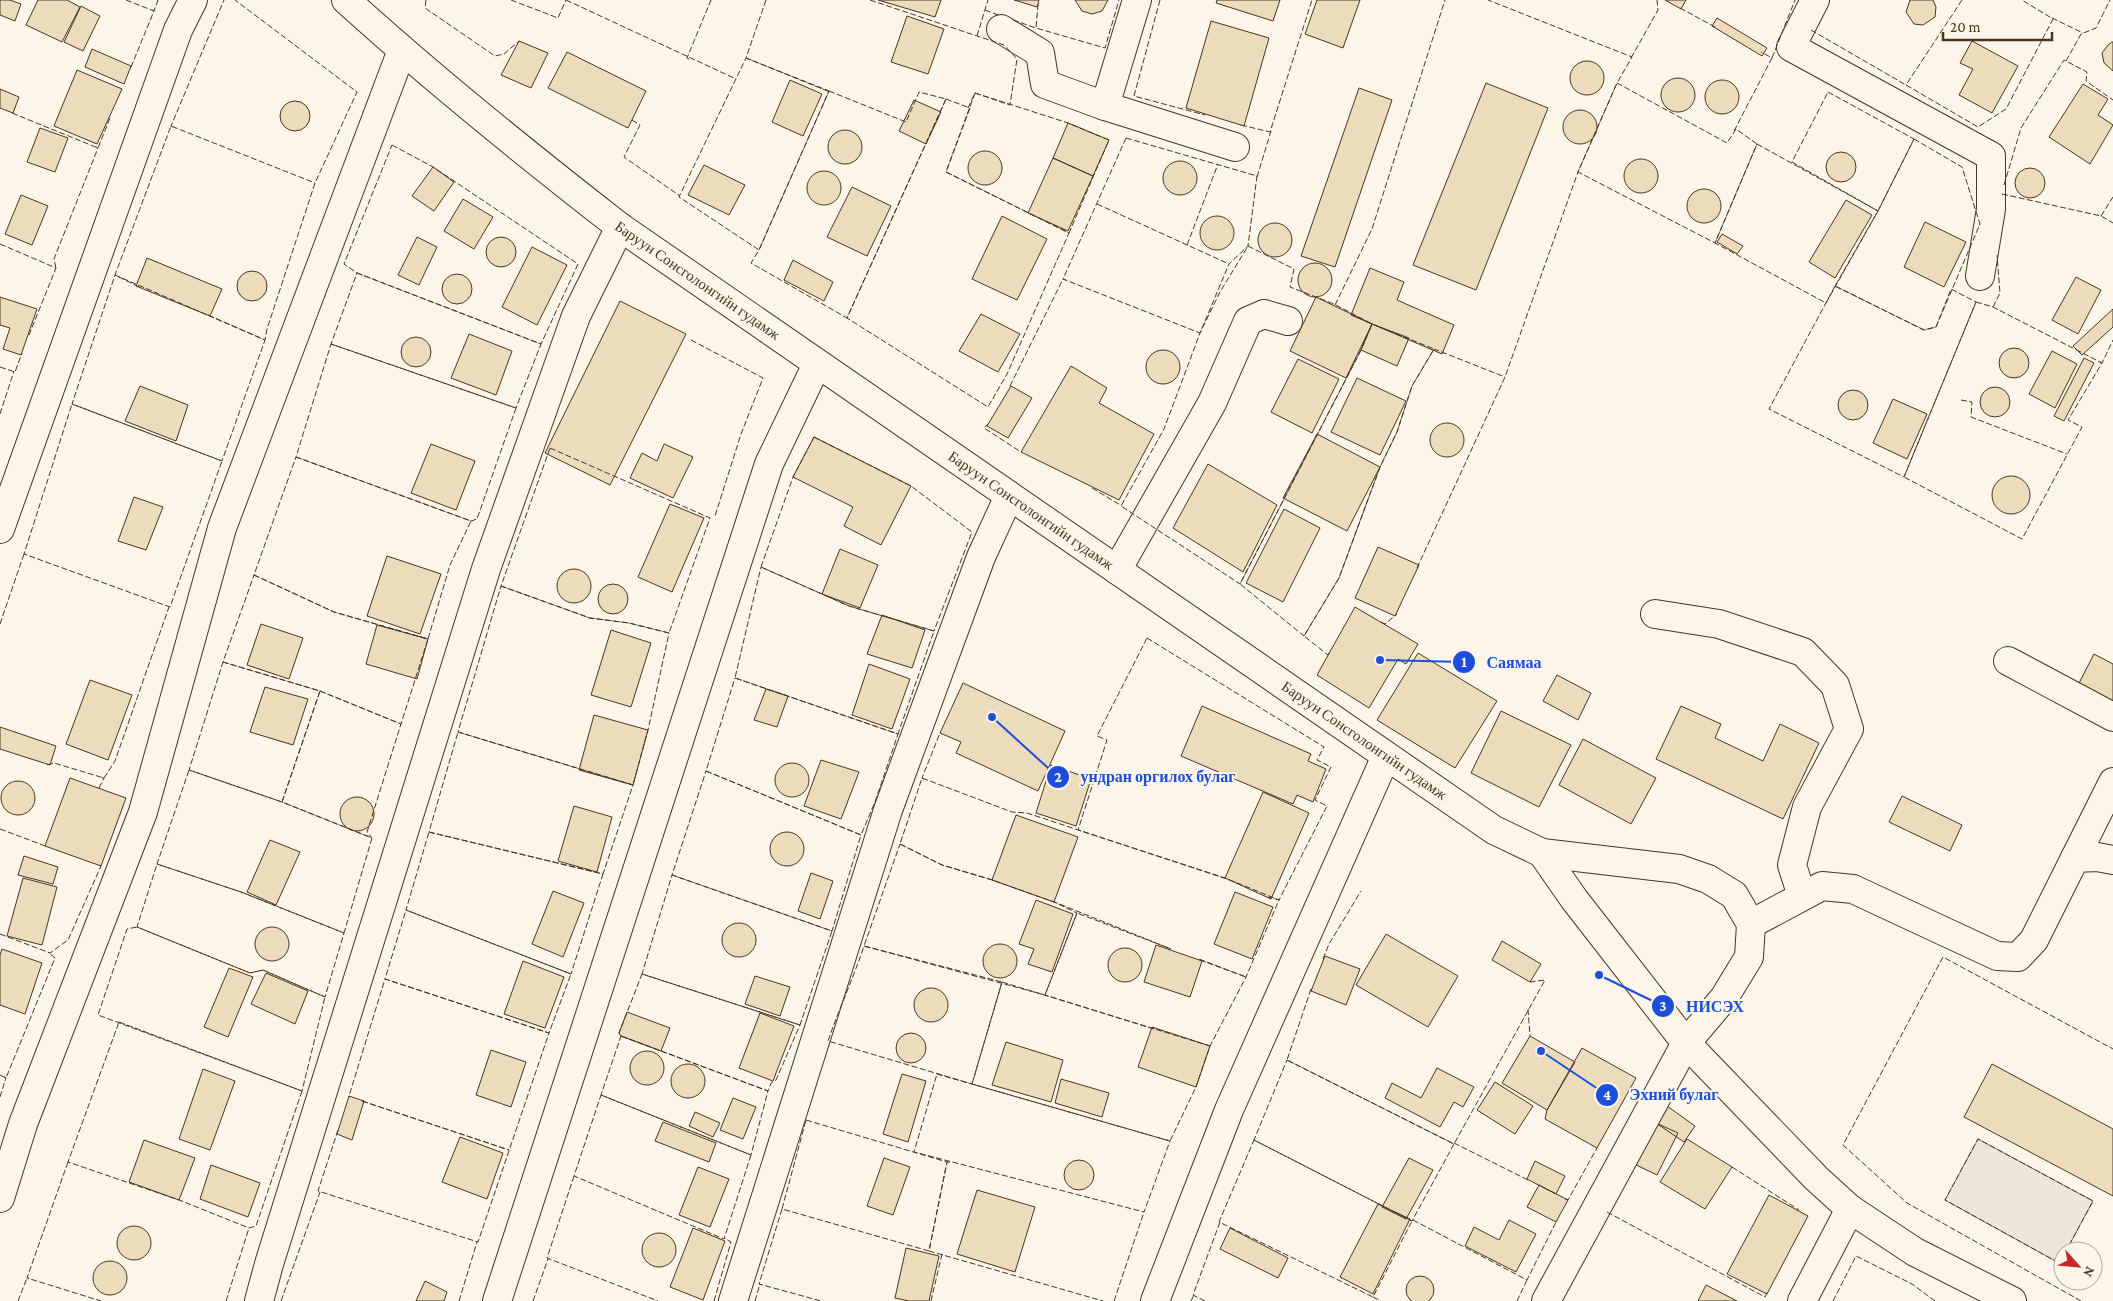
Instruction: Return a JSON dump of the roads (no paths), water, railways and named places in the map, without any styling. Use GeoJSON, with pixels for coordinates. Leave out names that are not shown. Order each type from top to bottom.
{"type":"FeatureCollection","features":[{"type":"Feature","properties":{"kind":"street"},"geometry":{"type":"LineString","coordinates":[[0,529],[178,30],[193,0]]}},
{"type":"Feature","properties":{"kind":"street","name":"Баруун Сонсголонгийн гудамж"},"geometry":{"type":"LineString","coordinates":[[346,0],[402,50],[513,143],[620,227],[1494,830],[1542,854],[1574,899],[1686,1043],[1816,1178],[1850,1209],[1915,1252],[2012,1301]]}},
{"type":"Feature","properties":{"kind":"street"},"geometry":{"type":"LineString","coordinates":[[1105,106],[1137,0]]}},
{"type":"Feature","properties":{"kind":"street"},"geometry":{"type":"LineString","coordinates":[[1814,0],[1791,47],[1991,156],[1991,209],[1980,276]]}},
{"type":"Feature","properties":{"kind":"street"},"geometry":{"type":"LineString","coordinates":[[1001,29],[1040,53],[1046,84],[1105,106],[1235,148]]}},
{"type":"Feature","properties":{"kind":"street"},"geometry":{"type":"LineString","coordinates":[[0,1198],[23,1124],[143,812],[222,528],[402,50]]}},
{"type":"Feature","properties":{"kind":"street"},"geometry":{"type":"LineString","coordinates":[[259,1301],[486,569],[576,316],[620,227]]}},
{"type":"Feature","properties":{"kind":"street"},"geometry":{"type":"LineString","coordinates":[[1117,570],[1212,403],[1248,321],[1264,314],[1288,321]]}},
{"type":"Feature","properties":{"kind":"street"},"geometry":{"type":"LineString","coordinates":[[498,1301],[769,464],[817,364]]}},
{"type":"Feature","properties":{"kind":"street"},"geometry":{"type":"LineString","coordinates":[[733,1301],[888,810],[982,558],[1009,496]]}},
{"type":"Feature","properties":{"kind":"street"},"geometry":{"type":"LineString","coordinates":[[1656,614],[1719,624],[1803,652],[1835,685],[1849,729],[1808,807],[1792,865],[1802,896]]}},
{"type":"Feature","properties":{"kind":"street"},"geometry":{"type":"LineString","coordinates":[[2008,661],[2113,716]]}},
{"type":"Feature","properties":{"kind":"street"},"geometry":{"type":"LineString","coordinates":[[1155,1301],[1229,1110],[1386,756]]}},
{"type":"Feature","properties":{"kind":"street"},"geometry":{"type":"LineString","coordinates":[[1751,924],[1822,886],[1853,889],[1997,956],[2018,957],[2034,940],[2113,782]]}},
{"type":"Feature","properties":{"kind":"street"},"geometry":{"type":"LineString","coordinates":[[1542,854],[1679,869],[1708,879],[1734,895],[1751,924],[1749,957],[1724,998],[1686,1043],[1546,1301]]}},
{"type":"Feature","properties":{"kind":"street"},"geometry":{"type":"LineString","coordinates":[[2074,858],[2097,857],[2113,860]]}},
{"type":"Feature","properties":{"kind":"street"},"geometry":{"type":"LineString","coordinates":[[1802,1301],[1850,1209]]}},
{"type":"Feature","properties":{"kind":"place","name":"Саямаа"},"geometry":{"type":"Point","coordinates":[1380,660]}},
{"type":"Feature","properties":{"kind":"place","name":"ундран оргилох булаг"},"geometry":{"type":"Point","coordinates":[992,717]}},
{"type":"Feature","properties":{"kind":"place","name":"НИСЭХ"},"geometry":{"type":"Point","coordinates":[1599,975]}},
{"type":"Feature","properties":{"kind":"place","name":"Эхний булаг"},"geometry":{"type":"Point","coordinates":[1541,1051]}}]}
